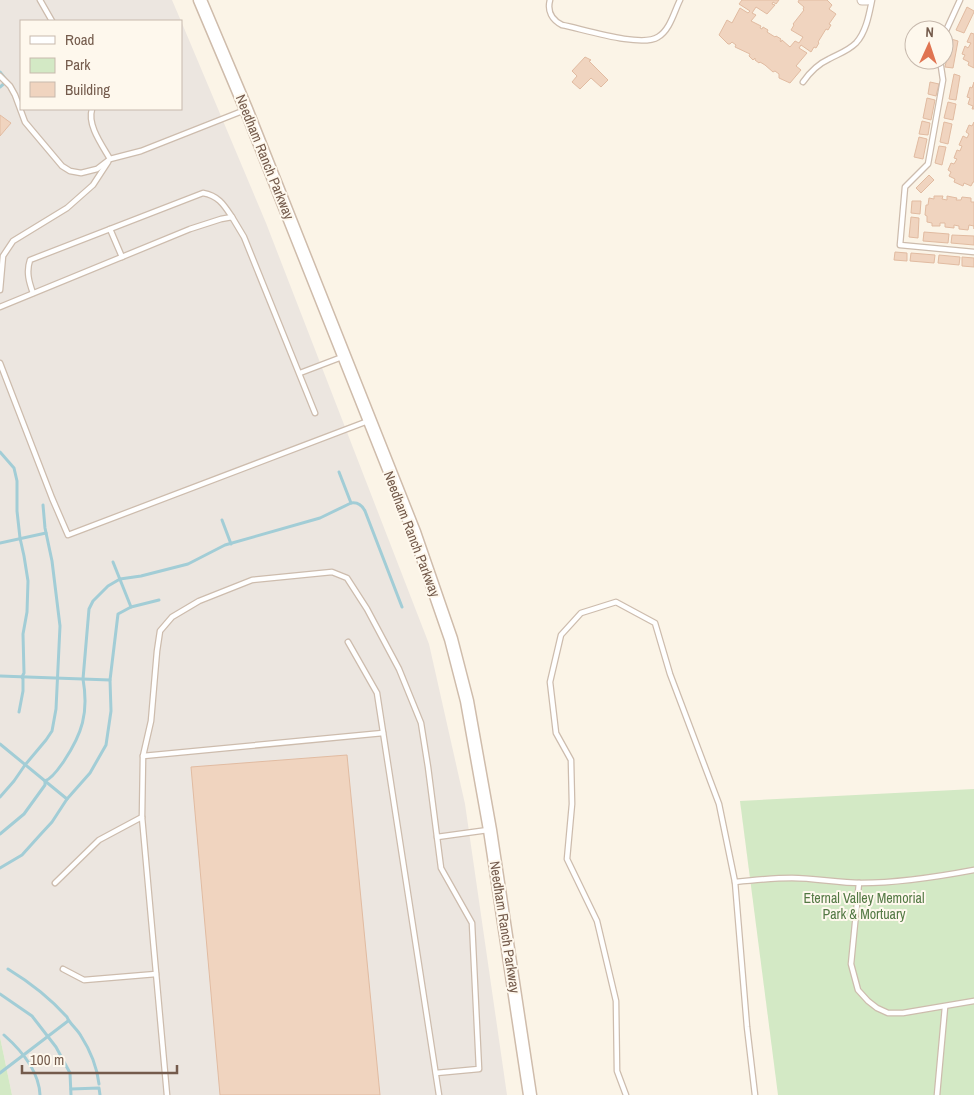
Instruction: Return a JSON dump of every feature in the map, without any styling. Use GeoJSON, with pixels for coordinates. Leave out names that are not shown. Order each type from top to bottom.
{"type":"FeatureCollection","features":[{"type":"Feature","properties":{"kind":"street","name":"Needham Ranch Parkway"},"geometry":{"type":"LineString","coordinates":[[200,0],[246,109],[368,421],[414,532],[451,639],[467,700],[490,830],[530,1095]]}},
{"type":"Feature","properties":{"kind":"street"},"geometry":{"type":"LineString","coordinates":[[862,0],[867,0]]}},
{"type":"Feature","properties":{"kind":"lane"},"geometry":{"type":"LineString","coordinates":[[40,0],[51,20]]}},
{"type":"Feature","properties":{"kind":"lane"},"geometry":{"type":"LineString","coordinates":[[550,0],[548,5],[551,16],[556,22],[632,41],[644,41],[658,38],[667,29],[680,0]]}},
{"type":"Feature","properties":{"kind":"lane"},"geometry":{"type":"LineString","coordinates":[[803,82],[809,73],[820,64],[844,52],[856,43],[866,26],[872,0]]}},
{"type":"Feature","properties":{"kind":"lane"},"geometry":{"type":"LineString","coordinates":[[951,20],[960,0]]}},
{"type":"Feature","properties":{"kind":"lane"},"geometry":{"type":"LineString","coordinates":[[942,70],[943,80],[928,164],[905,187],[900,246],[974,252]]}},
{"type":"Feature","properties":{"kind":"lane"},"geometry":{"type":"LineString","coordinates":[[0,76],[10,86],[20,108]]}},
{"type":"Feature","properties":{"kind":"lane"},"geometry":{"type":"LineString","coordinates":[[21,110],[25,122],[62,166],[70,171],[81,173],[97,169],[110,159],[141,151],[246,109]]}},
{"type":"Feature","properties":{"kind":"lane"},"geometry":{"type":"LineString","coordinates":[[92,110],[90,116],[99,139],[110,159]]}},
{"type":"Feature","properties":{"kind":"lane"},"geometry":{"type":"LineString","coordinates":[[0,290],[3,256],[13,241],[68,208],[92,185],[110,159]]}},
{"type":"Feature","properties":{"kind":"lane"},"geometry":{"type":"LineString","coordinates":[[33,294],[28,277],[30,260],[203,193],[214,195],[222,202],[244,237],[315,413]]}},
{"type":"Feature","properties":{"kind":"lane"},"geometry":{"type":"LineString","coordinates":[[0,307],[190,230],[232,217]]}},
{"type":"Feature","properties":{"kind":"lane"},"geometry":{"type":"LineString","coordinates":[[110,229],[122,257]]}},
{"type":"Feature","properties":{"kind":"lane"},"geometry":{"type":"LineString","coordinates":[[300,373],[344,357]]}},
{"type":"Feature","properties":{"kind":"lane"},"geometry":{"type":"LineString","coordinates":[[0,363],[68,535],[368,421]]}},
{"type":"Feature","properties":{"kind":"lane"},"geometry":{"type":"LineString","coordinates":[[167,1095],[142,817],[143,756],[151,721],[160,631],[172,616],[199,601],[252,580],[332,572],[347,578],[367,609],[399,669],[421,723],[441,868],[472,923],[479,1069],[436,1073]]}},
{"type":"Feature","properties":{"kind":"lane"},"geometry":{"type":"LineString","coordinates":[[626,1095],[617,1071],[616,1001],[597,921],[568,859],[572,804],[571,760],[556,732],[550,682],[561,635],[581,612],[616,602],[655,623],[670,674],[719,804],[735,882],[755,1095]]}},
{"type":"Feature","properties":{"kind":"lane"},"geometry":{"type":"LineString","coordinates":[[348,642],[377,692],[439,1095]]}},
{"type":"Feature","properties":{"kind":"lane"},"geometry":{"type":"LineString","coordinates":[[143,756],[383,733]]}},
{"type":"Feature","properties":{"kind":"lane"},"geometry":{"type":"LineString","coordinates":[[55,883],[100,840],[142,817]]}},
{"type":"Feature","properties":{"kind":"lane"},"geometry":{"type":"LineString","coordinates":[[437,837],[490,830]]}},
{"type":"Feature","properties":{"kind":"lane"},"geometry":{"type":"LineString","coordinates":[[735,882],[792,878],[859,883],[879,882],[933,877],[974,870]]}},
{"type":"Feature","properties":{"kind":"lane"},"geometry":{"type":"LineString","coordinates":[[859,883],[851,964],[858,990],[872,1005],[888,1013],[916,1012],[974,1001]]}},
{"type":"Feature","properties":{"kind":"lane"},"geometry":{"type":"LineString","coordinates":[[63,970],[84,980],[156,974]]}},
{"type":"Feature","properties":{"kind":"lane"},"geometry":{"type":"LineString","coordinates":[[937,1095],[945,1007]]}},
{"type":"Feature","properties":{"kind":"shaded area"},"geometry":{"type":"Polygon","coordinates":[[[0,0],[172,0],[181,20],[20,20],[20,110],[182,110],[182,23],[266,223],[429,644],[465,804],[507,1095],[12,1095],[0,1037],[0,0]]]}},
{"type":"Feature","properties":{"kind":"green space","name":"Eternal Valley Memorial Park & Mortuary"},"geometry":{"type":"Polygon","coordinates":[[[974,789],[974,1095],[778,1095],[740,801],[974,789]]]}},
{"type":"Feature","properties":{"kind":"green space"},"geometry":{"type":"Polygon","coordinates":[[[0,1037],[12,1095],[0,1095],[0,1037]]]}},
{"type":"Feature","properties":{"kind":"building"},"geometry":{"type":"Polygon","coordinates":[[[742,0],[779,0],[776,4],[773,2],[772,4],[775,5],[767,14],[756,7],[752,13],[756,15],[751,21],[761,26],[760,28],[762,29],[763,27],[768,30],[767,32],[781,39],[781,42],[782,40],[790,47],[795,41],[799,43],[803,37],[791,30],[793,24],[804,10],[804,7],[798,2],[799,0],[827,0],[832,5],[829,9],[836,14],[816,48],[814,47],[811,52],[801,45],[799,48],[807,53],[796,66],[801,70],[790,83],[779,78],[779,74],[759,63],[755,58],[753,60],[749,56],[750,54],[735,47],[736,45],[732,42],[728,44],[719,35],[727,20],[732,23],[740,8],[748,13],[750,11],[739,4],[742,0]]]}},
{"type":"Feature","properties":{"kind":"building"},"geometry":{"type":"Polygon","coordinates":[[[967,7],[974,12],[964,33],[956,30],[967,7]]]}},
{"type":"Feature","properties":{"kind":"building"},"geometry":{"type":"Polygon","coordinates":[[[971,33],[974,34],[974,68],[968,65],[969,62],[963,59],[965,55],[962,54],[965,46],[968,48],[971,43],[967,42],[971,33]]]}},
{"type":"Feature","properties":{"kind":"building"},"geometry":{"type":"Polygon","coordinates":[[[954,40],[958,41],[954,63],[954,40]]]}},
{"type":"Feature","properties":{"kind":"building"},"geometry":{"type":"Polygon","coordinates":[[[585,57],[591,60],[589,61],[608,80],[601,87],[591,78],[580,89],[572,82],[577,76],[572,71],[585,57]]]}},
{"type":"Feature","properties":{"kind":"building"},"geometry":{"type":"Polygon","coordinates":[[[954,74],[960,76],[956,100],[949,99],[954,74]]]}},
{"type":"Feature","properties":{"kind":"building"},"geometry":{"type":"Polygon","coordinates":[[[930,82],[939,84],[936,96],[928,94],[930,82]]]}},
{"type":"Feature","properties":{"kind":"building"},"geometry":{"type":"Polygon","coordinates":[[[974,82],[974,109],[972,109],[973,106],[968,104],[970,98],[967,97],[970,87],[972,88],[974,82]]]}},
{"type":"Feature","properties":{"kind":"building"},"geometry":{"type":"Polygon","coordinates":[[[927,98],[935,100],[931,120],[923,118],[927,98]]]}},
{"type":"Feature","properties":{"kind":"building"},"geometry":{"type":"Polygon","coordinates":[[[948,102],[956,104],[953,120],[944,118],[948,102]]]}},
{"type":"Feature","properties":{"kind":"building"},"geometry":{"type":"Polygon","coordinates":[[[0,115],[11,123],[0,136],[0,115]]]}},
{"type":"Feature","properties":{"kind":"building"},"geometry":{"type":"Polygon","coordinates":[[[922,121],[930,123],[928,135],[919,134],[922,121]]]}},
{"type":"Feature","properties":{"kind":"building"},"geometry":{"type":"Polygon","coordinates":[[[944,122],[952,124],[948,144],[940,142],[944,122]]]}},
{"type":"Feature","properties":{"kind":"building"},"geometry":{"type":"Polygon","coordinates":[[[974,122],[974,182],[971,186],[964,183],[963,186],[954,182],[955,179],[949,176],[951,172],[948,170],[951,163],[954,164],[957,159],[954,158],[957,150],[960,151],[962,146],[959,145],[963,136],[967,138],[969,134],[966,132],[969,125],[972,126],[974,122]]]}},
{"type":"Feature","properties":{"kind":"building"},"geometry":{"type":"Polygon","coordinates":[[[919,137],[927,139],[923,159],[914,157],[919,137]]]}},
{"type":"Feature","properties":{"kind":"building"},"geometry":{"type":"Polygon","coordinates":[[[939,146],[946,147],[942,165],[935,163],[939,146]]]}},
{"type":"Feature","properties":{"kind":"building"},"geometry":{"type":"Polygon","coordinates":[[[929,175],[934,180],[921,193],[916,188],[929,175]]]}},
{"type":"Feature","properties":{"kind":"building"},"geometry":{"type":"Polygon","coordinates":[[[934,196],[943,196],[942,199],[947,200],[947,196],[957,198],[956,200],[961,200],[962,197],[971,198],[971,202],[974,202],[974,226],[969,225],[968,230],[959,229],[959,226],[954,225],[954,228],[945,227],[945,223],[940,223],[940,226],[932,226],[932,223],[927,222],[927,216],[925,215],[929,198],[934,199],[934,196]]]}},
{"type":"Feature","properties":{"kind":"building"},"geometry":{"type":"Polygon","coordinates":[[[912,201],[921,201],[920,214],[911,213],[912,201]]]}},
{"type":"Feature","properties":{"kind":"building"},"geometry":{"type":"Polygon","coordinates":[[[911,217],[919,218],[918,238],[909,237],[911,217]]]}},
{"type":"Feature","properties":{"kind":"building"},"geometry":{"type":"Polygon","coordinates":[[[924,232],[949,234],[948,243],[923,241],[924,232]]]}},
{"type":"Feature","properties":{"kind":"building"},"geometry":{"type":"Polygon","coordinates":[[[952,235],[974,236],[974,245],[951,243],[952,235]]]}},
{"type":"Feature","properties":{"kind":"building"},"geometry":{"type":"Polygon","coordinates":[[[895,252],[907,253],[907,261],[894,260],[895,252]]]}},
{"type":"Feature","properties":{"kind":"building"},"geometry":{"type":"Polygon","coordinates":[[[911,253],[935,255],[934,263],[910,261],[911,253]]]}},
{"type":"Feature","properties":{"kind":"building"},"geometry":{"type":"Polygon","coordinates":[[[939,255],[960,257],[959,265],[938,263],[939,255]]]}},
{"type":"Feature","properties":{"kind":"building"},"geometry":{"type":"Polygon","coordinates":[[[962,257],[974,258],[974,267],[962,266],[962,257]]]}},
{"type":"Feature","properties":{"kind":"building"},"geometry":{"type":"Polygon","coordinates":[[[347,755],[380,1095],[220,1095],[191,767],[347,755]]]}},
{"type":"Feature","properties":{"kind":"waterway"},"geometry":{"type":"LineString","coordinates":[[0,72],[7,81],[0,87]]}},
{"type":"Feature","properties":{"kind":"waterway"},"geometry":{"type":"LineString","coordinates":[[0,452],[14,468],[17,481],[17,511],[28,581],[27,612],[23,634],[23,691],[19,712]]}},
{"type":"Feature","properties":{"kind":"waterway"},"geometry":{"type":"LineString","coordinates":[[339,472],[351,503]]}},
{"type":"Feature","properties":{"kind":"waterway"},"geometry":{"type":"LineString","coordinates":[[0,834],[24,814],[45,785],[45,781],[60,767],[80,732],[85,702],[83,679],[89,609],[93,601],[108,586],[120,579],[141,576],[188,564],[225,545],[320,518],[351,503],[356,503],[365,511],[402,607]]}},
{"type":"Feature","properties":{"kind":"waterway"},"geometry":{"type":"LineString","coordinates":[[0,797],[52,731],[56,709],[60,626],[43,505]]}},
{"type":"Feature","properties":{"kind":"waterway"},"geometry":{"type":"LineString","coordinates":[[222,520],[231,544]]}},
{"type":"Feature","properties":{"kind":"waterway"},"geometry":{"type":"LineString","coordinates":[[0,543],[46,533]]}},
{"type":"Feature","properties":{"kind":"waterway"},"geometry":{"type":"LineString","coordinates":[[113,562],[131,607]]}},
{"type":"Feature","properties":{"kind":"waterway"},"geometry":{"type":"LineString","coordinates":[[0,868],[22,855],[52,822],[67,799],[90,773],[106,745],[111,711],[110,680],[118,614],[131,607],[159,600]]}},
{"type":"Feature","properties":{"kind":"waterway"},"geometry":{"type":"LineString","coordinates":[[0,676],[110,680]]}},
{"type":"Feature","properties":{"kind":"waterway"},"geometry":{"type":"LineString","coordinates":[[0,744],[67,799]]}},
{"type":"Feature","properties":{"kind":"waterway"},"geometry":{"type":"LineString","coordinates":[[8,969],[39,991],[67,1017],[81,1036],[90,1053],[97,1071],[99,1084]]}},
{"type":"Feature","properties":{"kind":"waterway"},"geometry":{"type":"LineString","coordinates":[[0,994],[32,1016],[56,1047],[70,1073],[71,1095]]}},
{"type":"Feature","properties":{"kind":"waterway"},"geometry":{"type":"LineString","coordinates":[[0,1073],[68,1021]]}},
{"type":"Feature","properties":{"kind":"waterway"},"geometry":{"type":"LineString","coordinates":[[4,1035],[17,1047],[33,1069],[40,1095]]}},
{"type":"Feature","properties":{"kind":"waterway"},"geometry":{"type":"LineString","coordinates":[[71,1089],[99,1088],[100,1095]]}}]}
